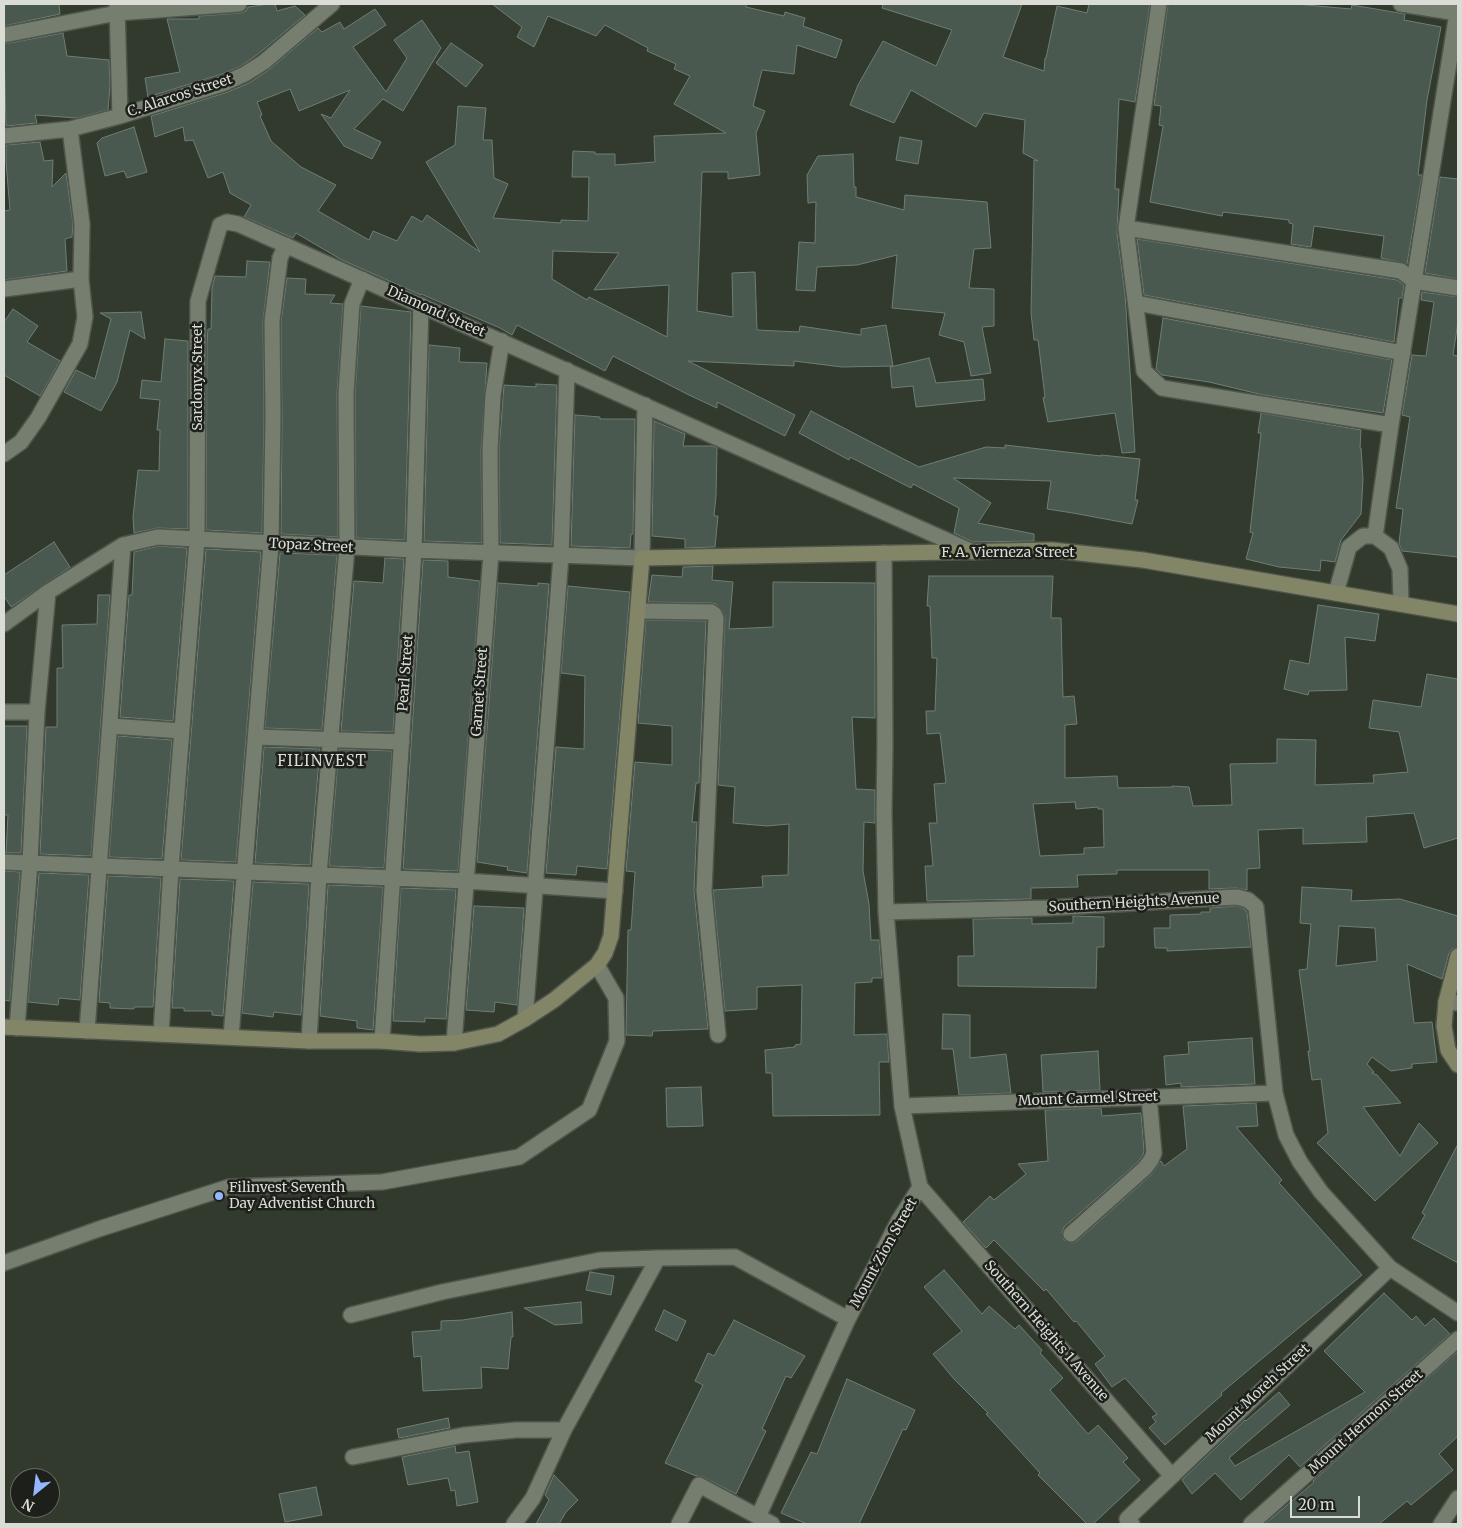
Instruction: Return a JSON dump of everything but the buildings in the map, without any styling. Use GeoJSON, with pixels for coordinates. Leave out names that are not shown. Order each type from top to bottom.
{"type":"FeatureCollection","features":[{"type":"Feature","properties":{"kind":"street"},"geometry":{"type":"LineString","coordinates":[[4,35],[117,8],[239,4]]}},
{"type":"Feature","properties":{"kind":"street","name":"C. Alarcos Street"},"geometry":{"type":"LineString","coordinates":[[4,136],[70,129],[120,116],[225,83],[245,74],[264,62],[332,4]]}},
{"type":"Feature","properties":{"kind":"street"},"geometry":{"type":"LineString","coordinates":[[1159,4],[1126,228],[1144,371],[1162,388],[1391,425]]}},
{"type":"Feature","properties":{"kind":"street"},"geometry":{"type":"LineString","coordinates":[[1375,536],[1391,425],[1458,12],[1400,4]]}},
{"type":"Feature","properties":{"kind":"street"},"geometry":{"type":"LineString","coordinates":[[117,8],[120,116]]}},
{"type":"Feature","properties":{"kind":"street"},"geometry":{"type":"LineString","coordinates":[[4,454],[21,442],[38,418],[80,344],[85,317],[81,279],[82,224],[70,129]]}},
{"type":"Feature","properties":{"kind":"street","name":"Diamond Street"},"geometry":{"type":"LineString","coordinates":[[227,222],[238,224],[286,245],[973,552]]}},
{"type":"Feature","properties":{"kind":"street","name":"Sardonyx Street"},"geometry":{"type":"LineString","coordinates":[[197,540],[198,301],[220,225],[227,222]]}},
{"type":"Feature","properties":{"kind":"street"},"geometry":{"type":"LineString","coordinates":[[1126,228],[1401,271],[1414,281],[1458,288]]}},
{"type":"Feature","properties":{"kind":"street"},"geometry":{"type":"LineString","coordinates":[[232,1037],[271,544],[272,321],[280,258],[286,245]]}},
{"type":"Feature","properties":{"kind":"street"},"geometry":{"type":"LineString","coordinates":[[4,289],[81,279]]}},
{"type":"Feature","properties":{"kind":"street"},"geometry":{"type":"LineString","coordinates":[[309,1041],[319,875],[346,547],[346,394],[352,304],[362,279]]}},
{"type":"Feature","properties":{"kind":"street"},"geometry":{"type":"LineString","coordinates":[[1136,302],[1403,353]]}},
{"type":"Feature","properties":{"kind":"street","name":"Pearl Street"},"geometry":{"type":"LineString","coordinates":[[382,1041],[414,550],[421,305]]}},
{"type":"Feature","properties":{"kind":"street","name":"Garnet Street"},"geometry":{"type":"LineString","coordinates":[[454,1043],[491,553],[490,451],[493,395],[502,341]]}},
{"type":"Feature","properties":{"kind":"street"},"geometry":{"type":"LineString","coordinates":[[525,1019],[562,556],[567,370]]}},
{"type":"Feature","properties":{"kind":"street"},"geometry":{"type":"LineString","coordinates":[[48,592],[37,712],[30,863],[11,1027],[309,1041],[382,1041],[420,1044],[454,1043],[498,1034],[554,1000],[598,965],[605,953],[610,936],[642,558],[645,405]]}},
{"type":"Feature","properties":{"kind":"street"},"geometry":{"type":"LineString","coordinates":[[1336,594],[1349,547],[1363,536],[1375,536],[1391,548],[1400,569],[1401,604]]}},
{"type":"Feature","properties":{"kind":"street","name":"Topaz Street"},"geometry":{"type":"LineString","coordinates":[[4,624],[48,592],[124,545],[158,538],[642,558]]}},
{"type":"Feature","properties":{"kind":"street"},"geometry":{"type":"LineString","coordinates":[[161,1034],[171,868],[197,540]]}},
{"type":"Feature","properties":{"kind":"street"},"geometry":{"type":"LineString","coordinates":[[87,1031],[124,545]]}},
{"type":"Feature","properties":{"kind":"street","name":"F. A. Vierneza Street"},"geometry":{"type":"LineString","coordinates":[[642,558],[1052,550],[1143,560],[1458,614]]}},
{"type":"Feature","properties":{"kind":"street"},"geometry":{"type":"LineString","coordinates":[[884,553],[886,912]]}},
{"type":"Feature","properties":{"kind":"street"},"geometry":{"type":"LineString","coordinates":[[638,611],[711,612],[716,618],[704,890],[718,1035]]}},
{"type":"Feature","properties":{"kind":"street"},"geometry":{"type":"LineString","coordinates":[[4,712],[37,712]]}},
{"type":"Feature","properties":{"kind":"street"},"geometry":{"type":"LineString","coordinates":[[110,726],[182,731]]}},
{"type":"Feature","properties":{"kind":"street"},"geometry":{"type":"LineString","coordinates":[[256,737],[402,742]]}},
{"type":"Feature","properties":{"kind":"street"},"geometry":{"type":"LineString","coordinates":[[4,862],[393,878],[615,891]]}},
{"type":"Feature","properties":{"kind":"street","name":"Southern Heights Avenue"},"geometry":{"type":"LineString","coordinates":[[886,912],[1047,908],[1237,898],[1248,900],[1256,907],[1275,1093],[1286,1134],[1300,1162],[1321,1192],[1390,1268],[1458,1314]]}},
{"type":"Feature","properties":{"kind":"street","name":"Mount Zion Street"},"geometry":{"type":"LineString","coordinates":[[765,1521],[848,1319],[900,1220],[920,1187],[902,1106],[886,912]]}},
{"type":"Feature","properties":{"kind":"street"},"geometry":{"type":"LineString","coordinates":[[1458,956],[1452,1002],[1444,1026],[1448,1050],[1458,1065]]}},
{"type":"Feature","properties":{"kind":"street"},"geometry":{"type":"LineString","coordinates":[[4,1263],[99,1229],[229,1187],[382,1182],[519,1157],[589,1110],[616,1041],[616,998],[598,965]]}},
{"type":"Feature","properties":{"kind":"street","name":"Mount Carmel Street"},"geometry":{"type":"LineString","coordinates":[[902,1106],[1275,1093]]}},
{"type":"Feature","properties":{"kind":"street"},"geometry":{"type":"LineString","coordinates":[[1071,1234],[1145,1168],[1151,1160],[1154,1153],[1149,1097]]}},
{"type":"Feature","properties":{"kind":"street","name":"Southern Heights 1 Avenue"},"geometry":{"type":"LineString","coordinates":[[920,1187],[1171,1475]]}},
{"type":"Feature","properties":{"kind":"street"},"geometry":{"type":"LineString","coordinates":[[351,1315],[442,1292],[600,1260],[735,1257],[848,1319]]}},
{"type":"Feature","properties":{"kind":"street"},"geometry":{"type":"LineString","coordinates":[[514,1524],[533,1498],[564,1430],[658,1258]]}},
{"type":"Feature","properties":{"kind":"street","name":"Mount Moreh Street"},"geometry":{"type":"LineString","coordinates":[[1129,1521],[1171,1475],[1390,1268]]}},
{"type":"Feature","properties":{"kind":"street","name":"Mount Hermon Street"},"geometry":{"type":"LineString","coordinates":[[1251,1524],[1458,1339]]}},
{"type":"Feature","properties":{"kind":"street"},"geometry":{"type":"LineString","coordinates":[[353,1457],[464,1435],[516,1430],[564,1430]]}},
{"type":"Feature","properties":{"kind":"street"},"geometry":{"type":"LineString","coordinates":[[679,1524],[699,1485],[765,1521]]}},
{"type":"Feature","properties":{"kind":"street"},"geometry":{"type":"LineString","coordinates":[[1441,1524],[1458,1498]]}},
{"type":"Feature","properties":{"kind":"place","name":"Filinvest Seventh Day Adventist Church"},"geometry":{"type":"Point","coordinates":[219,1196]}},
{"type":"Feature","properties":{"kind":"district","name":"FILINVEST"},"geometry":{"type":"Point","coordinates":[322,762]}}]}
